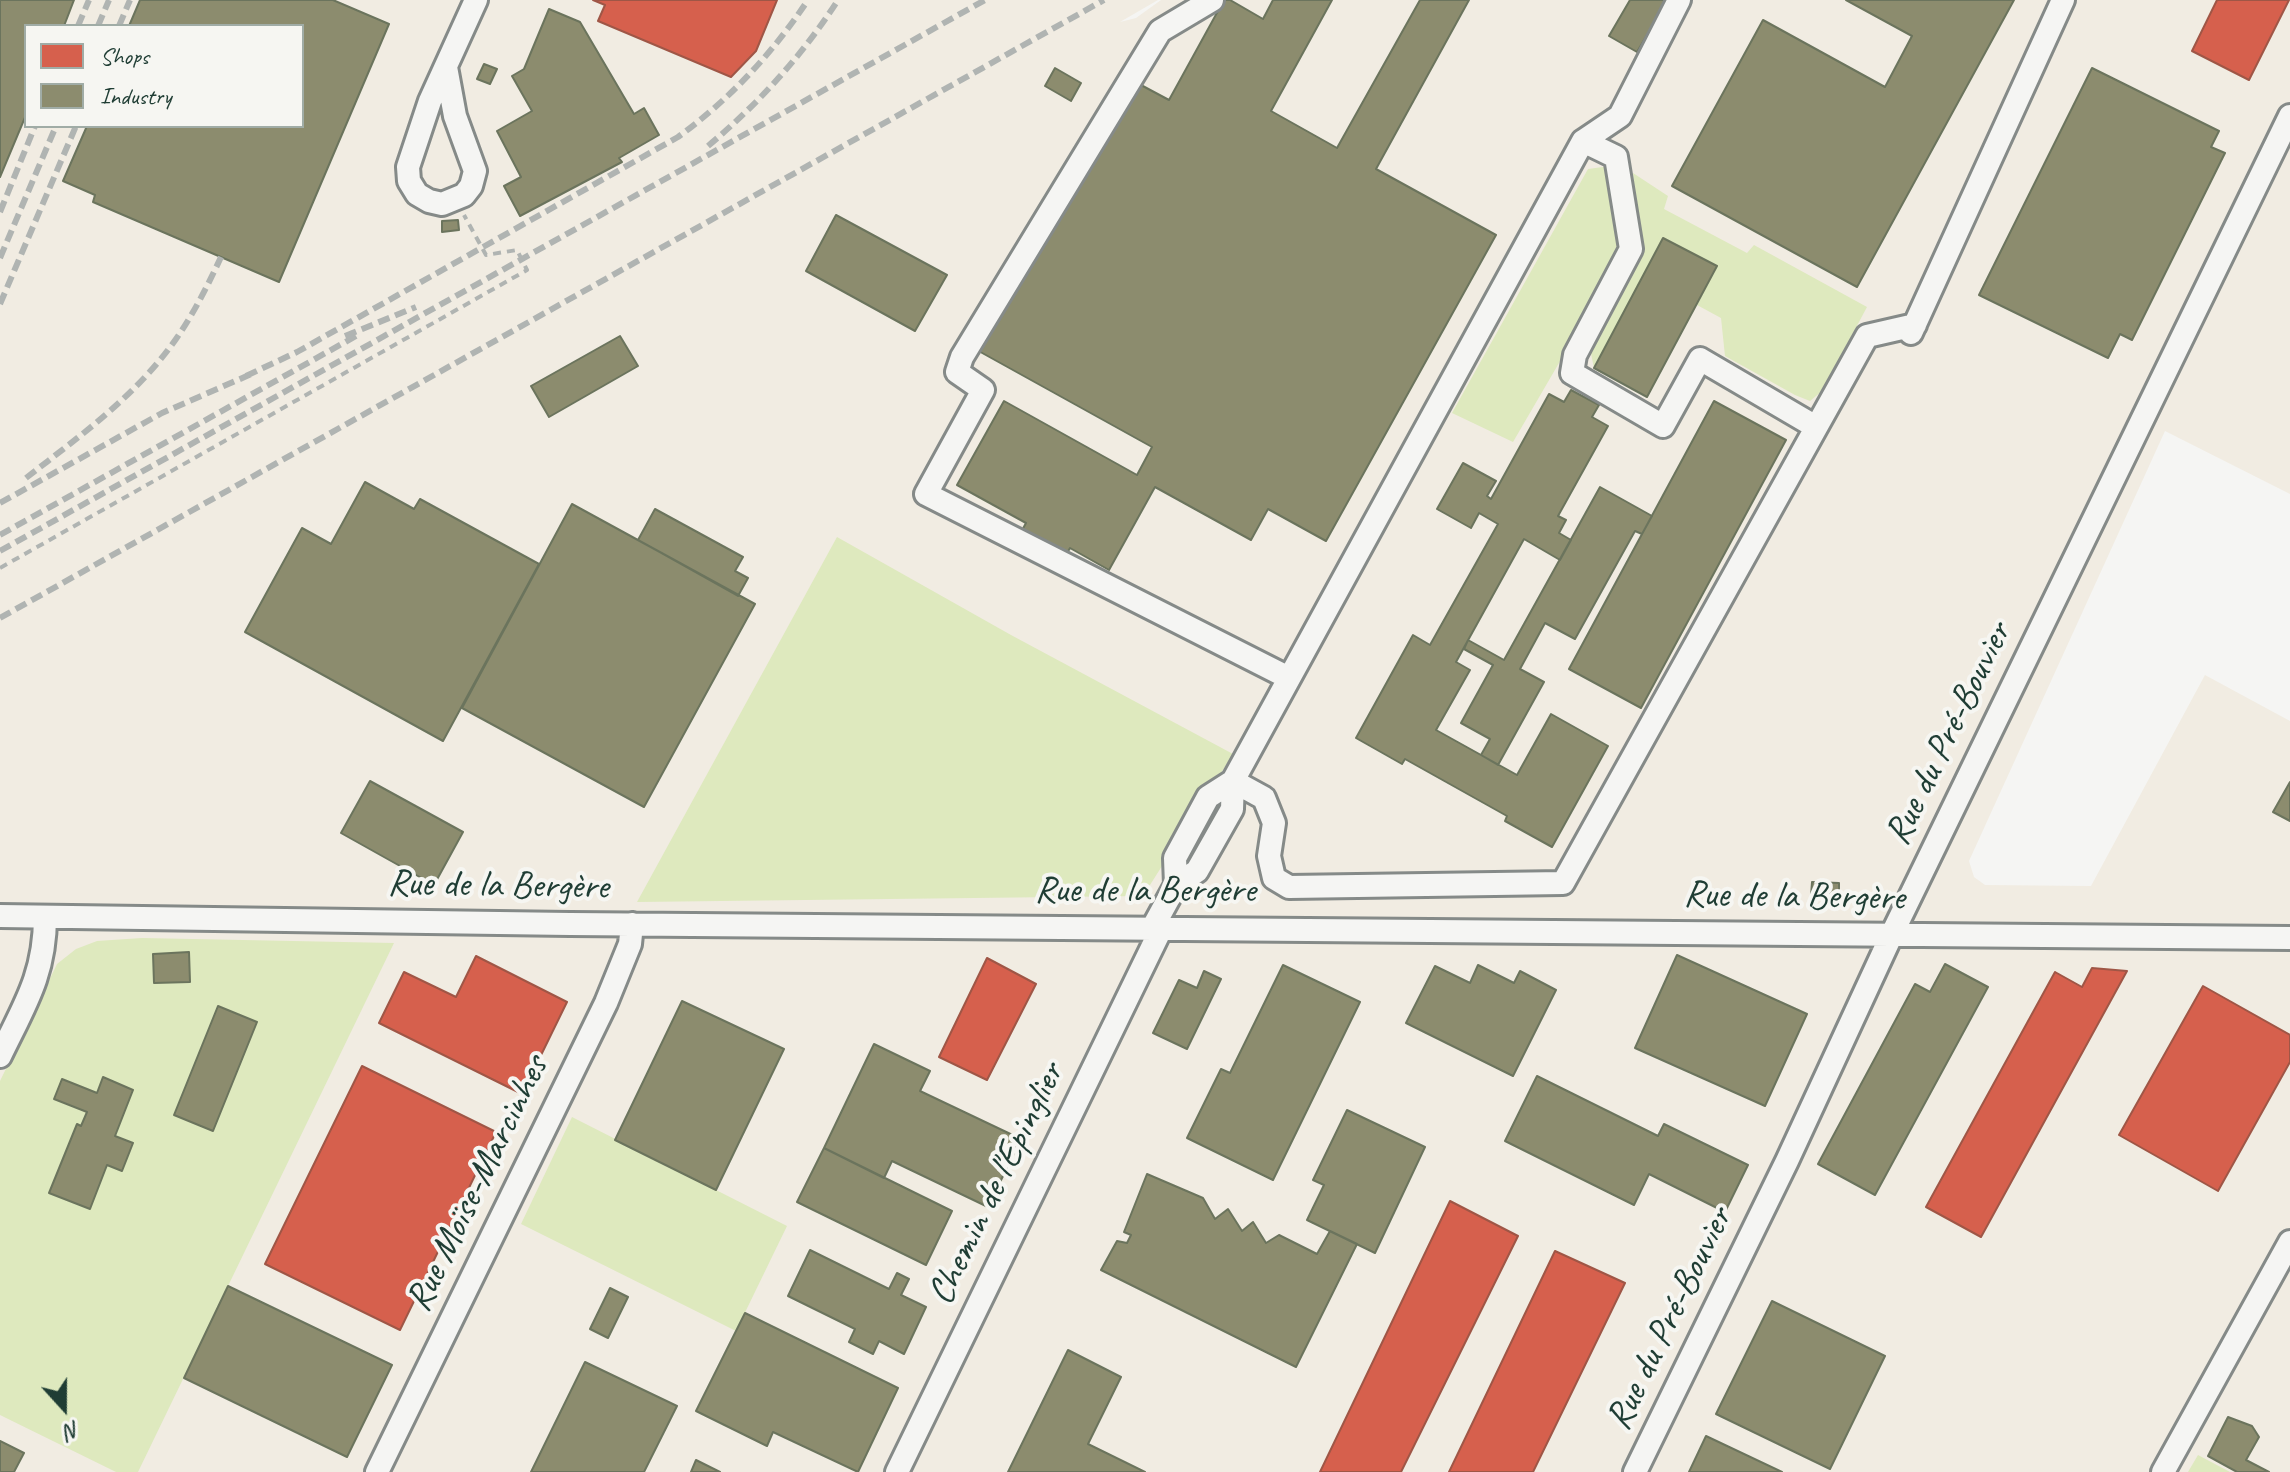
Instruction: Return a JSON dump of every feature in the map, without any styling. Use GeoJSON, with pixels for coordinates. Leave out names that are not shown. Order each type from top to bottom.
{"type":"FeatureCollection","features":[{"type":"Feature","properties":{"kind":"street"},"geometry":{"type":"LineString","coordinates":[[446,67],[455,116],[475,171],[471,186],[464,195],[442,204],[417,194],[409,181],[408,167],[430,101],[446,67],[450,37],[476,0]]}},
{"type":"Feature","properties":{"kind":"street"},"geometry":{"type":"LineString","coordinates":[[1212,0],[1160,31],[962,357],[957,372],[983,390],[926,494],[1289,678]]}},
{"type":"Feature","properties":{"kind":"street"},"geometry":{"type":"LineString","coordinates":[[1583,141],[1620,116],[1679,0]]}},
{"type":"Feature","properties":{"kind":"street"},"geometry":{"type":"LineString","coordinates":[[1233,781],[1264,798],[1274,823],[1269,856],[1274,878],[1289,887],[1563,883],[1867,336],[1913,329],[2063,0]]}},
{"type":"Feature","properties":{"kind":"street","name":"Rue du Pré-Bouvier"},"geometry":{"type":"LineString","coordinates":[[1635,1472],[1787,1161],[1892,934],[2290,116]]}},
{"type":"Feature","properties":{"kind":"street"},"geometry":{"type":"LineString","coordinates":[[1583,141],[1616,157],[1631,249],[1575,355],[1572,373],[1663,426],[1700,359],[1816,427]]}},
{"type":"Feature","properties":{"kind":"street","name":"Chemin de l'Epinglier"},"geometry":{"type":"LineString","coordinates":[[897,1472],[1176,885],[1197,871],[1232,809],[1233,781],[1583,141]]}},
{"type":"Feature","properties":{"kind":"street","name":"Rue de la Bergère"},"geometry":{"type":"LineString","coordinates":[[0,916],[2290,938]]}},
{"type":"Feature","properties":{"kind":"street"},"geometry":{"type":"LineString","coordinates":[[0,1056],[40,969],[45,944],[45,917]]}},
{"type":"Feature","properties":{"kind":"street","name":"Rue Moïse-Marcinhes"},"geometry":{"type":"LineString","coordinates":[[377,1472],[612,992],[630,944],[632,924]]}},
{"type":"Feature","properties":{"kind":"street"},"geometry":{"type":"LineString","coordinates":[[2163,1472],[2290,1242]]}},
{"type":"Feature","properties":{"kind":"path"},"geometry":{"type":"LineString","coordinates":[[0,568],[527,270],[517,250],[486,255],[467,222]]}},
{"type":"Feature","properties":{"kind":"shaded area"},"geometry":{"type":"Polygon","coordinates":[[[0,0],[1158,0],[1120,22],[1136,18],[1161,0],[2290,0],[2290,494],[2165,431],[1969,861],[1974,877],[1985,885],[2091,886],[2205,675],[2290,721],[2290,1472],[0,1472],[0,0]]]}},
{"type":"Feature","properties":{"kind":"green space"},"geometry":{"type":"Polygon","coordinates":[[[1610,166],[1623,253],[1513,442],[1452,413],[1588,169],[1610,166]]]}},
{"type":"Feature","properties":{"kind":"green space"},"geometry":{"type":"Polygon","coordinates":[[[1633,173],[1668,196],[1664,209],[1747,253],[1754,245],[1867,307],[1822,391],[1810,401],[1725,356],[1721,318],[1697,305],[1717,266],[1663,238],[1594,368],[1589,344],[1640,249],[1633,173]]]}},
{"type":"Feature","properties":{"kind":"green space"},"geometry":{"type":"Polygon","coordinates":[[[837,537],[1233,754],[1143,896],[637,902],[837,537]]]}},
{"type":"Feature","properties":{"kind":"green space"},"geometry":{"type":"Polygon","coordinates":[[[142,938],[394,943],[138,1472],[116,1472],[0,1415],[0,1081],[57,964],[76,949],[97,941],[142,938]]]}},
{"type":"Feature","properties":{"kind":"green space"},"geometry":{"type":"Polygon","coordinates":[[[572,1117],[787,1226],[736,1331],[521,1224],[572,1117]]]}},
{"type":"Feature","properties":{"kind":"green space"},"geometry":{"type":"Polygon","coordinates":[[[2198,1455],[2230,1472],[2188,1472],[2198,1455]]]}},
{"type":"Feature","properties":{"kind":"building: Shops"},"geometry":{"type":"Polygon","coordinates":[[[593,0],[777,0],[756,51],[731,77],[598,21],[605,5],[593,0]]]}},
{"type":"Feature","properties":{"kind":"building: Shops"},"geometry":{"type":"Polygon","coordinates":[[[2217,0],[2289,0],[2249,80],[2192,51],[2217,0]]]}},
{"type":"Feature","properties":{"kind":"building: Shops"},"geometry":{"type":"Polygon","coordinates":[[[476,956],[567,1002],[522,1094],[379,1023],[404,972],[456,997],[476,956]]]}},
{"type":"Feature","properties":{"kind":"building: Shops"},"geometry":{"type":"Polygon","coordinates":[[[987,958],[1036,984],[987,1080],[939,1057],[987,958]]]}},
{"type":"Feature","properties":{"kind":"building: Shops"},"geometry":{"type":"Polygon","coordinates":[[[2092,968],[2127,971],[1981,1237],[1926,1207],[2055,972],[2082,987],[2092,968]]]}},
{"type":"Feature","properties":{"kind":"building: Shops"},"geometry":{"type":"Polygon","coordinates":[[[2203,986],[2290,1035],[2290,1062],[2218,1191],[2119,1135],[2203,986]]]}},
{"type":"Feature","properties":{"kind":"building: Shops"},"geometry":{"type":"Polygon","coordinates":[[[362,1066],[496,1132],[400,1330],[265,1264],[362,1066]]]}},
{"type":"Feature","properties":{"kind":"building: Shops"},"geometry":{"type":"Polygon","coordinates":[[[1450,1201],[1518,1236],[1401,1472],[1320,1472],[1450,1201]]]}},
{"type":"Feature","properties":{"kind":"building: Shops"},"geometry":{"type":"Polygon","coordinates":[[[1555,1251],[1625,1283],[1533,1472],[1449,1472],[1555,1251]]]}},
{"type":"Feature","properties":{"kind":"building: Industry"},"geometry":{"type":"Polygon","coordinates":[[[0,0],[74,0],[65,24],[24,24],[24,120],[0,177],[0,0]]]}},
{"type":"Feature","properties":{"kind":"building: Industry"},"geometry":{"type":"Polygon","coordinates":[[[140,0],[333,0],[389,24],[279,282],[93,202],[95,195],[63,181],[86,128],[304,128],[304,24],[130,24],[140,0]]]}},
{"type":"Feature","properties":{"kind":"building: Industry"},"geometry":{"type":"Polygon","coordinates":[[[1224,0],[1230,0],[1263,19],[1273,0],[1332,0],[1271,111],[1337,148],[1420,0],[1469,0],[1376,169],[1496,235],[1326,541],[1268,509],[1251,540],[1155,487],[1109,570],[1070,548],[1063,560],[1019,536],[1026,523],[957,485],[1004,401],[1137,475],[1152,447],[975,349],[1126,77],[1169,100],[1224,0]]]}},
{"type":"Feature","properties":{"kind":"building: Industry"},"geometry":{"type":"Polygon","coordinates":[[[1630,0],[1668,0],[1637,52],[1609,36],[1630,0]]]}},
{"type":"Feature","properties":{"kind":"building: Industry"},"geometry":{"type":"Polygon","coordinates":[[[1846,0],[2014,0],[1857,287],[1672,186],[1763,20],[1885,87],[1912,36],[1846,0]]]}},
{"type":"Feature","properties":{"kind":"building: Industry"},"geometry":{"type":"Polygon","coordinates":[[[549,9],[580,22],[634,114],[644,108],[659,135],[619,158],[622,162],[520,216],[504,186],[521,177],[497,131],[532,111],[512,76],[524,69],[549,9]]]}},
{"type":"Feature","properties":{"kind":"building: Industry"},"geometry":{"type":"Polygon","coordinates":[[[484,64],[497,69],[490,84],[477,79],[484,64]]]}},
{"type":"Feature","properties":{"kind":"building: Industry"},"geometry":{"type":"Polygon","coordinates":[[[1055,68],[1081,83],[1071,101],[1045,86],[1055,68]]]}},
{"type":"Feature","properties":{"kind":"building: Industry"},"geometry":{"type":"Polygon","coordinates":[[[2092,68],[2219,131],[2211,147],[2225,153],[2132,340],[2120,334],[2108,358],[1979,295],[2092,68]]]}},
{"type":"Feature","properties":{"kind":"building: Industry"},"geometry":{"type":"Polygon","coordinates":[[[836,215],[947,275],[915,331],[806,271],[836,215]]]}},
{"type":"Feature","properties":{"kind":"building: Industry"},"geometry":{"type":"Polygon","coordinates":[[[458,220],[459,230],[442,232],[442,221],[458,220]]]}},
{"type":"Feature","properties":{"kind":"building: Industry"},"geometry":{"type":"Polygon","coordinates":[[[1663,238],[1717,266],[1647,397],[1594,368],[1663,238]]]}},
{"type":"Feature","properties":{"kind":"building: Industry"},"geometry":{"type":"Polygon","coordinates":[[[620,336],[638,366],[549,417],[531,386],[620,336]]]}},
{"type":"Feature","properties":{"kind":"building: Industry"},"geometry":{"type":"Polygon","coordinates":[[[1571,390],[1599,405],[1592,417],[1608,426],[1558,516],[1566,520],[1559,533],[1571,540],[1560,560],[1524,539],[1456,662],[1470,670],[1436,730],[1517,775],[1551,714],[1608,746],[1552,847],[1505,821],[1507,816],[1405,759],[1402,764],[1356,738],[1413,635],[1430,645],[1498,524],[1479,513],[1471,528],[1437,509],[1463,463],[1496,481],[1487,496],[1491,499],[1549,394],[1564,402],[1571,390]]]}},
{"type":"Feature","properties":{"kind":"building: Industry"},"geometry":{"type":"Polygon","coordinates":[[[1714,401],[1786,440],[1641,708],[1569,669],[1714,401]]]}},
{"type":"Feature","properties":{"kind":"building: Industry"},"geometry":{"type":"Polygon","coordinates":[[[365,482],[414,509],[420,499],[539,564],[443,741],[245,632],[302,528],[331,544],[365,482]]]}},
{"type":"Feature","properties":{"kind":"building: Industry"},"geometry":{"type":"Polygon","coordinates":[[[1600,487],[1652,516],[1642,534],[1635,531],[1575,639],[1545,623],[1520,669],[1544,682],[1498,765],[1481,755],[1490,739],[1461,723],[1493,665],[1464,649],[1468,640],[1504,660],[1600,487]]]}},
{"type":"Feature","properties":{"kind":"building: Industry"},"geometry":{"type":"Polygon","coordinates":[[[572,504],[755,604],[644,807],[462,708],[572,504]]]}},
{"type":"Feature","properties":{"kind":"building: Industry"},"geometry":{"type":"Polygon","coordinates":[[[655,509],[743,557],[735,571],[748,578],[738,596],[638,540],[655,509]]]}},
{"type":"Feature","properties":{"kind":"building: Industry"},"geometry":{"type":"Polygon","coordinates":[[[370,781],[463,832],[434,885],[341,833],[370,781]]]}},
{"type":"Feature","properties":{"kind":"building: Industry"},"geometry":{"type":"Polygon","coordinates":[[[2290,782],[2290,821],[2273,812],[2290,782]]]}},
{"type":"Feature","properties":{"kind":"building: Industry"},"geometry":{"type":"Polygon","coordinates":[[[1211,805],[1223,812],[1210,834],[1199,828],[1211,805]]]}},
{"type":"Feature","properties":{"kind":"building: Industry"},"geometry":{"type":"Polygon","coordinates":[[[1812,882],[1839,883],[1839,896],[1811,896],[1812,882]]]}},
{"type":"Feature","properties":{"kind":"building: Industry"},"geometry":{"type":"Polygon","coordinates":[[[189,952],[190,982],[154,983],[153,954],[189,952]]]}},
{"type":"Feature","properties":{"kind":"building: Industry"},"geometry":{"type":"Polygon","coordinates":[[[1677,955],[1807,1014],[1765,1106],[1635,1048],[1677,955]]]}},
{"type":"Feature","properties":{"kind":"building: Industry"},"geometry":{"type":"Polygon","coordinates":[[[1945,964],[1988,987],[1875,1195],[1818,1164],[1915,984],[1930,992],[1945,964]]]}},
{"type":"Feature","properties":{"kind":"building: Industry"},"geometry":{"type":"Polygon","coordinates":[[[1283,965],[1360,1002],[1273,1180],[1187,1138],[1221,1069],[1230,1073],[1283,965]]]}},
{"type":"Feature","properties":{"kind":"building: Industry"},"geometry":{"type":"Polygon","coordinates":[[[1478,965],[1514,983],[1520,971],[1556,990],[1513,1076],[1406,1023],[1435,966],[1470,983],[1478,965]]]}},
{"type":"Feature","properties":{"kind":"building: Industry"},"geometry":{"type":"Polygon","coordinates":[[[1204,971],[1221,979],[1187,1049],[1153,1033],[1179,980],[1197,988],[1204,971]]]}},
{"type":"Feature","properties":{"kind":"building: Industry"},"geometry":{"type":"Polygon","coordinates":[[[682,1001],[784,1049],[716,1190],[615,1140],[682,1001]]]}},
{"type":"Feature","properties":{"kind":"building: Industry"},"geometry":{"type":"Polygon","coordinates":[[[218,1006],[257,1022],[213,1131],[174,1115],[218,1006]]]}},
{"type":"Feature","properties":{"kind":"building: Industry"},"geometry":{"type":"Polygon","coordinates":[[[874,1044],[930,1071],[920,1091],[1021,1139],[988,1207],[892,1161],[884,1178],[824,1148],[874,1044]]]}},
{"type":"Feature","properties":{"kind":"building: Industry"},"geometry":{"type":"Polygon","coordinates":[[[1537,1076],[1658,1136],[1664,1124],[1748,1165],[1725,1212],[1649,1174],[1634,1205],[1505,1141],[1537,1076]]]}},
{"type":"Feature","properties":{"kind":"building: Industry"},"geometry":{"type":"Polygon","coordinates":[[[103,1077],[133,1090],[115,1136],[133,1143],[122,1171],[107,1165],[90,1209],[49,1193],[77,1124],[81,1126],[87,1112],[54,1099],[62,1079],[97,1093],[103,1077]]]}},
{"type":"Feature","properties":{"kind":"building: Industry"},"geometry":{"type":"Polygon","coordinates":[[[1347,1110],[1425,1147],[1375,1253],[1307,1220],[1324,1185],[1313,1180],[1347,1110]]]}},
{"type":"Feature","properties":{"kind":"building: Industry"},"geometry":{"type":"Polygon","coordinates":[[[824,1148],[952,1211],[926,1265],[797,1202],[824,1148]]]}},
{"type":"Feature","properties":{"kind":"building: Industry"},"geometry":{"type":"Polygon","coordinates":[[[1147,1174],[1203,1198],[1215,1219],[1228,1209],[1242,1231],[1253,1222],[1266,1243],[1279,1235],[1317,1254],[1330,1231],[1357,1244],[1296,1367],[1101,1270],[1117,1241],[1127,1243],[1131,1235],[1124,1232],[1147,1174]]]}},
{"type":"Feature","properties":{"kind":"building: Industry"},"geometry":{"type":"Polygon","coordinates":[[[810,1250],[889,1289],[897,1273],[909,1279],[901,1295],[926,1307],[904,1354],[879,1341],[873,1354],[849,1342],[855,1329],[788,1296],[810,1250]]]}},
{"type":"Feature","properties":{"kind":"building: Industry"},"geometry":{"type":"Polygon","coordinates":[[[228,1286],[392,1365],[347,1457],[184,1378],[228,1286]]]}},
{"type":"Feature","properties":{"kind":"building: Industry"},"geometry":{"type":"Polygon","coordinates":[[[610,1288],[628,1297],[608,1338],[590,1329],[610,1288]]]}},
{"type":"Feature","properties":{"kind":"building: Industry"},"geometry":{"type":"Polygon","coordinates":[[[1772,1301],[1885,1356],[1830,1469],[1716,1414],[1772,1301]]]}},
{"type":"Feature","properties":{"kind":"building: Industry"},"geometry":{"type":"Polygon","coordinates":[[[745,1313],[898,1388],[858,1472],[773,1432],[767,1446],[696,1411],[745,1313]]]}},
{"type":"Feature","properties":{"kind":"building: Industry"},"geometry":{"type":"Polygon","coordinates":[[[1068,1350],[1121,1377],[1088,1444],[1145,1472],[1008,1472],[1068,1350]]]}},
{"type":"Feature","properties":{"kind":"building: Industry"},"geometry":{"type":"Polygon","coordinates":[[[585,1362],[677,1406],[644,1472],[531,1472],[585,1362]]]}},
{"type":"Feature","properties":{"kind":"building: Industry"},"geometry":{"type":"Polygon","coordinates":[[[2228,1417],[2252,1426],[2259,1437],[2246,1460],[2269,1472],[2237,1472],[2208,1456],[2228,1417]]]}},
{"type":"Feature","properties":{"kind":"building: Industry"},"geometry":{"type":"Polygon","coordinates":[[[1706,1436],[1782,1472],[1689,1472],[1706,1436]]]}},
{"type":"Feature","properties":{"kind":"building: Industry"},"geometry":{"type":"Polygon","coordinates":[[[0,1441],[24,1453],[14,1472],[0,1472],[0,1441]]]}},
{"type":"Feature","properties":{"kind":"building: Industry"},"geometry":{"type":"Polygon","coordinates":[[[696,1460],[720,1472],[691,1472],[696,1460]]]}},
{"type":"Feature","properties":{"kind":"railway"},"geometry":{"type":"LineString","coordinates":[[79,24],[89,0]]}},
{"type":"Feature","properties":{"kind":"railway"},"geometry":{"type":"LineString","coordinates":[[99,24],[109,0]]}},
{"type":"Feature","properties":{"kind":"railway"},"geometry":{"type":"LineString","coordinates":[[120,24],[130,0]]}},
{"type":"Feature","properties":{"kind":"railway"},"geometry":{"type":"LineString","coordinates":[[246,376],[297,352],[678,137],[749,74],[780,39],[808,0]]}},
{"type":"Feature","properties":{"kind":"railway"},"geometry":{"type":"LineString","coordinates":[[708,146],[779,78],[838,0]]}},
{"type":"Feature","properties":{"kind":"railway"},"geometry":{"type":"LineString","coordinates":[[0,551],[985,0]]}},
{"type":"Feature","properties":{"kind":"railway"},"geometry":{"type":"LineString","coordinates":[[0,618],[1104,0]]}},
{"type":"Feature","properties":{"kind":"railway"},"geometry":{"type":"LineString","coordinates":[[0,212],[34,128]]}},
{"type":"Feature","properties":{"kind":"railway"},"geometry":{"type":"LineString","coordinates":[[0,258],[55,128]]}},
{"type":"Feature","properties":{"kind":"railway"},"geometry":{"type":"LineString","coordinates":[[0,304],[75,128]]}},
{"type":"Feature","properties":{"kind":"railway"},"geometry":{"type":"LineString","coordinates":[[26,478],[106,414],[160,360],[189,319],[221,257]]}},
{"type":"Feature","properties":{"kind":"railway"},"geometry":{"type":"LineString","coordinates":[[345,336],[416,307]]}},
{"type":"Feature","properties":{"kind":"railway"},"geometry":{"type":"LineString","coordinates":[[0,535],[356,336]]}},
{"type":"Feature","properties":{"kind":"railway"},"geometry":{"type":"LineString","coordinates":[[0,503],[162,413],[256,372]]}}]}
